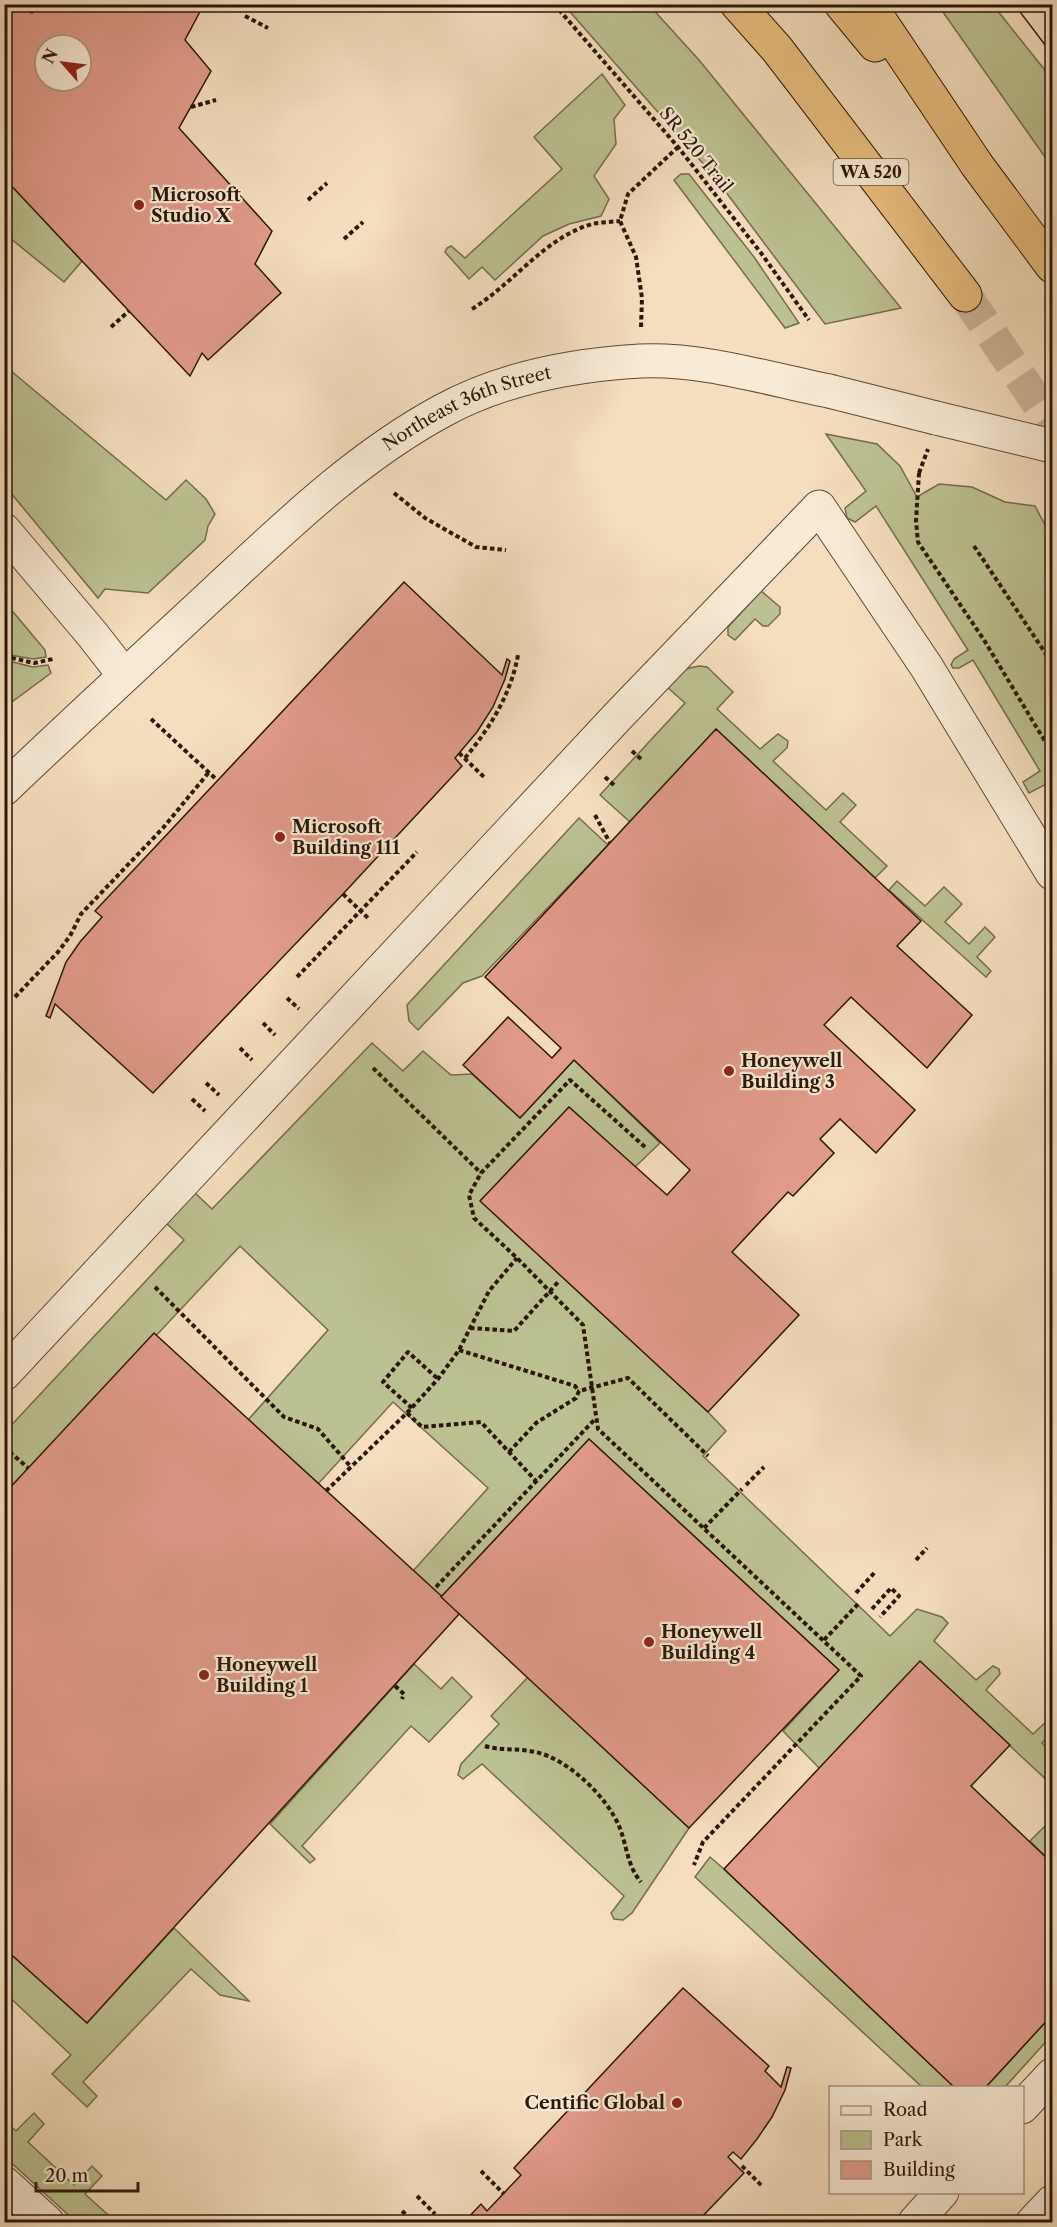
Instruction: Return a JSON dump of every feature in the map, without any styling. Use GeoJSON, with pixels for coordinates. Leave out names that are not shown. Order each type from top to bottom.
{"type":"FeatureCollection","features":[{"type":"Feature","properties":{"kind":"highway"},"geometry":{"type":"LineString","coordinates":[[728,4],[777,49]]}},
{"type":"Feature","properties":{"kind":"highway","name":"WA 520"},"geometry":{"type":"LineString","coordinates":[[737,4],[777,49],[965,295]]}},
{"type":"Feature","properties":{"kind":"highway"},"geometry":{"type":"LineString","coordinates":[[841,4],[977,165]]}},
{"type":"Feature","properties":{"kind":"highway"},"geometry":{"type":"LineString","coordinates":[[869,4],[977,165],[1053,266]]}},
{"type":"Feature","properties":{"kind":"street","name":"Northeast 36th Street"},"geometry":{"type":"LineString","coordinates":[[4,789],[269,541],[376,451],[443,410],[500,386],[568,368],[642,361],[693,363],[828,392],[1053,446]]}},
{"type":"Feature","properties":{"kind":"street"},"geometry":{"type":"LineString","coordinates":[[4,1374],[619,716],[819,507],[926,666],[1053,873]]}},
{"type":"Feature","properties":{"kind":"street"},"geometry":{"type":"LineString","coordinates":[[4,530],[93,634],[124,675]]}},
{"type":"Feature","properties":{"kind":"street"},"geometry":{"type":"LineString","coordinates":[[1024,2106],[1053,2075]]}},
{"type":"Feature","properties":{"kind":"street"},"geometry":{"type":"LineString","coordinates":[[4,2183],[47,2223]]}},
{"type":"Feature","properties":{"kind":"street"},"geometry":{"type":"LineString","coordinates":[[915,2223],[941,2194]]}},
{"type":"Feature","properties":{"kind":"street"},"geometry":{"type":"LineString","coordinates":[[1033,2223],[1053,2202]]}},
{"type":"Feature","properties":{"kind":"path","name":"SR 520 Trail"},"geometry":{"type":"LineString","coordinates":[[554,4],[678,147],[809,320]]}},
{"type":"Feature","properties":{"kind":"path"},"geometry":{"type":"LineString","coordinates":[[245,16],[268,28]]}},
{"type":"Feature","properties":{"kind":"path"},"geometry":{"type":"LineString","coordinates":[[191,107],[216,100]]}},
{"type":"Feature","properties":{"kind":"path"},"geometry":{"type":"LineString","coordinates":[[641,311],[642,298],[636,257],[620,221],[628,194],[678,147]]}},
{"type":"Feature","properties":{"kind":"path"},"geometry":{"type":"LineString","coordinates":[[308,200],[327,183]]}},
{"type":"Feature","properties":{"kind":"path"},"geometry":{"type":"LineString","coordinates":[[472,309],[487,300],[561,239],[591,225],[620,221]]}},
{"type":"Feature","properties":{"kind":"path"},"geometry":{"type":"LineString","coordinates":[[344,239],[363,222]]}},
{"type":"Feature","properties":{"kind":"path"},"geometry":{"type":"LineString","coordinates":[[111,327],[129,310]]}},
{"type":"Feature","properties":{"kind":"path"},"geometry":{"type":"LineString","coordinates":[[919,473],[916,521],[918,542],[984,640],[1053,753]]}},
{"type":"Feature","properties":{"kind":"path"},"geometry":{"type":"LineString","coordinates":[[394,493],[425,518],[476,547],[506,550]]}},
{"type":"Feature","properties":{"kind":"path"},"geometry":{"type":"LineString","coordinates":[[974,546],[1053,663]]}},
{"type":"Feature","properties":{"kind":"path"},"geometry":{"type":"LineString","coordinates":[[465,758],[484,734],[504,700],[518,655]]}},
{"type":"Feature","properties":{"kind":"path"},"geometry":{"type":"LineString","coordinates":[[4,659],[12,658],[34,663],[53,659]]}},
{"type":"Feature","properties":{"kind":"path"},"geometry":{"type":"LineString","coordinates":[[151,719],[217,780]]}},
{"type":"Feature","properties":{"kind":"path"},"geometry":{"type":"LineString","coordinates":[[459,753],[486,779]]}},
{"type":"Feature","properties":{"kind":"path"},"geometry":{"type":"LineString","coordinates":[[15,997],[58,952],[81,915],[163,828],[209,772]]}},
{"type":"Feature","properties":{"kind":"path"},"geometry":{"type":"LineString","coordinates":[[595,815],[610,843]]}},
{"type":"Feature","properties":{"kind":"path"},"geometry":{"type":"LineString","coordinates":[[297,977],[417,852]]}},
{"type":"Feature","properties":{"kind":"path"},"geometry":{"type":"LineString","coordinates":[[343,894],[370,920]]}},
{"type":"Feature","properties":{"kind":"path"},"geometry":{"type":"LineString","coordinates":[[373,1068],[481,1173]]}},
{"type":"Feature","properties":{"kind":"path"},"geometry":{"type":"LineString","coordinates":[[645,1147],[570,1080],[481,1173],[469,1195],[474,1218],[583,1325],[598,1429],[861,1676],[703,1842],[694,1865]]}},
{"type":"Feature","properties":{"kind":"path"},"geometry":{"type":"LineString","coordinates":[[326,1491],[412,1408],[438,1379],[459,1350],[489,1291],[517,1258]]}},
{"type":"Feature","properties":{"kind":"path"},"geometry":{"type":"LineString","coordinates":[[470,1328],[514,1331],[559,1281]]}},
{"type":"Feature","properties":{"kind":"path"},"geometry":{"type":"LineString","coordinates":[[155,1287],[284,1417],[318,1429],[351,1467]]}},
{"type":"Feature","properties":{"kind":"path"},"geometry":{"type":"LineString","coordinates":[[459,1350],[575,1386],[579,1391]]}},
{"type":"Feature","properties":{"kind":"path"},"geometry":{"type":"LineString","coordinates":[[412,1408],[383,1382],[408,1352],[438,1379]]}},
{"type":"Feature","properties":{"kind":"path"},"geometry":{"type":"LineString","coordinates":[[579,1391],[628,1378],[708,1456]]}},
{"type":"Feature","properties":{"kind":"path"},"geometry":{"type":"LineString","coordinates":[[509,1452],[536,1423],[576,1398],[579,1391]]}},
{"type":"Feature","properties":{"kind":"path"},"geometry":{"type":"LineString","coordinates":[[407,1413],[422,1427],[481,1422],[536,1481]]}},
{"type":"Feature","properties":{"kind":"path"},"geometry":{"type":"LineString","coordinates":[[436,1587],[596,1417]]}},
{"type":"Feature","properties":{"kind":"path"},"geometry":{"type":"LineString","coordinates":[[4,1447],[28,1468]]}},
{"type":"Feature","properties":{"kind":"path"},"geometry":{"type":"LineString","coordinates":[[704,1528],[764,1467]]}},
{"type":"Feature","properties":{"kind":"path"},"geometry":{"type":"LineString","coordinates":[[916,1560],[927,1548]]}},
{"type":"Feature","properties":{"kind":"path"},"geometry":{"type":"LineString","coordinates":[[856,1593],[875,1572]]}},
{"type":"Feature","properties":{"kind":"path"},"geometry":{"type":"LineString","coordinates":[[872,1609],[891,1588],[899,1596],[880,1617]]}},
{"type":"Feature","properties":{"kind":"path"},"geometry":{"type":"LineString","coordinates":[[824,1640],[859,1603]]}},
{"type":"Feature","properties":{"kind":"path"},"geometry":{"type":"LineString","coordinates":[[395,1686],[404,1694],[402,1699]]}},
{"type":"Feature","properties":{"kind":"path"},"geometry":{"type":"LineString","coordinates":[[485,1746],[537,1752],[556,1760],[595,1791],[609,1806],[619,1827],[634,1874],[641,1882]]}},
{"type":"Feature","properties":{"kind":"path"},"geometry":{"type":"LineString","coordinates":[[742,2166],[762,2186]]}},
{"type":"Feature","properties":{"kind":"path"},"geometry":{"type":"LineString","coordinates":[[481,2171],[504,2194]]}},
{"type":"Feature","properties":{"kind":"path"},"geometry":{"type":"LineString","coordinates":[[417,2196],[435,2214]]}},
{"type":"Feature","properties":{"kind":"path"},"geometry":{"type":"LineString","coordinates":[[402,2211],[414,2223]]}},
{"type":"Feature","properties":{"kind":"green space"},"geometry":{"type":"Polygon","coordinates":[[[564,5],[649,5],[699,60],[901,308],[825,324],[713,175],[564,5]]]}},
{"type":"Feature","properties":{"kind":"green space"},"geometry":{"type":"Polygon","coordinates":[[[938,5],[993,5],[1052,79],[1052,167],[938,5]]]}},
{"type":"Feature","properties":{"kind":"green space"},"geometry":{"type":"Polygon","coordinates":[[[602,74],[625,105],[614,119],[616,144],[594,176],[609,199],[601,216],[569,224],[543,236],[495,280],[482,267],[469,279],[445,252],[447,248],[451,246],[465,258],[562,169],[534,137],[602,74]]]}},
{"type":"Feature","properties":{"kind":"green space"},"geometry":{"type":"Polygon","coordinates":[[[681,174],[689,174],[754,257],[799,323],[785,328],[674,180],[681,174]]]}},
{"type":"Feature","properties":{"kind":"green space"},"geometry":{"type":"Polygon","coordinates":[[[6,179],[82,261],[64,282],[5,234],[6,179]]]}},
{"type":"Feature","properties":{"kind":"green space"},"geometry":{"type":"Polygon","coordinates":[[[5,366],[166,500],[186,480],[206,499],[215,514],[208,526],[205,540],[148,593],[105,589],[98,598],[5,486],[5,366]]]}},
{"type":"Feature","properties":{"kind":"green space"},"geometry":{"type":"Polygon","coordinates":[[[826,434],[877,444],[900,466],[917,497],[939,484],[972,487],[1005,502],[1035,506],[1052,538],[1052,791],[1048,783],[1029,793],[1023,782],[1040,771],[973,660],[959,668],[953,668],[951,665],[954,659],[968,650],[876,506],[855,522],[847,518],[845,508],[866,491],[826,434]]]}},
{"type":"Feature","properties":{"kind":"green space"},"geometry":{"type":"Polygon","coordinates":[[[761,591],[780,607],[780,614],[768,626],[763,626],[755,619],[735,640],[728,635],[728,627],[761,591]]]}},
{"type":"Feature","properties":{"kind":"green space"},"geometry":{"type":"Polygon","coordinates":[[[4,601],[45,650],[46,657],[33,659],[5,654],[4,601]]]}},
{"type":"Feature","properties":{"kind":"green space"},"geometry":{"type":"Polygon","coordinates":[[[13,662],[33,667],[48,665],[51,673],[5,707],[5,664],[13,662]]]}},
{"type":"Feature","properties":{"kind":"green space"},"geometry":{"type":"Polygon","coordinates":[[[707,667],[733,692],[717,709],[760,749],[778,734],[788,741],[787,748],[773,761],[826,810],[843,793],[856,805],[840,822],[887,866],[875,878],[716,729],[630,822],[600,795],[685,703],[668,688],[685,669],[707,667]]]}},
{"type":"Feature","properties":{"kind":"green space"},"geometry":{"type":"Polygon","coordinates":[[[579,818],[608,845],[482,976],[463,983],[418,1030],[409,1021],[407,1005],[579,818]]]}},
{"type":"Feature","properties":{"kind":"green space"},"geometry":{"type":"Polygon","coordinates":[[[897,881],[925,906],[944,887],[962,904],[945,922],[969,944],[985,927],[995,937],[977,957],[991,971],[986,977],[889,890],[897,881]]]}},
{"type":"Feature","properties":{"kind":"green space"},"geometry":{"type":"Polygon","coordinates":[[[372,1043],[403,1071],[423,1051],[451,1075],[472,1074],[520,1118],[574,1060],[660,1143],[635,1167],[569,1107],[481,1201],[726,1431],[703,1456],[890,1636],[917,1609],[942,1617],[948,1623],[934,1641],[976,1680],[993,1666],[999,1669],[1000,1674],[986,1690],[1033,1734],[1048,1720],[1052,1721],[1052,1733],[1042,1743],[1052,1753],[1052,1785],[920,1662],[820,1769],[783,1731],[839,1670],[589,1439],[441,1597],[413,1571],[488,1488],[393,1402],[318,1484],[248,1420],[328,1330],[240,1246],[5,1497],[4,1433],[184,1240],[164,1221],[194,1192],[212,1209],[372,1043]]]}},
{"type":"Feature","properties":{"kind":"green space"},"geometry":{"type":"Polygon","coordinates":[[[414,1664],[441,1689],[452,1677],[472,1697],[429,1742],[411,1726],[302,1846],[315,1859],[310,1863],[270,1824],[414,1664]]]}},
{"type":"Feature","properties":{"kind":"green space"},"geometry":{"type":"Polygon","coordinates":[[[528,1677],[689,1828],[632,1913],[623,1920],[614,1919],[611,1913],[624,1896],[482,1764],[463,1779],[458,1775],[461,1764],[499,1724],[491,1716],[528,1677]]]}},
{"type":"Feature","properties":{"kind":"green space"},"geometry":{"type":"Polygon","coordinates":[[[1052,1819],[1052,1852],[1047,1858],[1030,1841],[1052,1819]]]}},
{"type":"Feature","properties":{"kind":"green space"},"geometry":{"type":"Polygon","coordinates":[[[710,1857],[954,2086],[921,2086],[695,1877],[710,1857]]]}},
{"type":"Feature","properties":{"kind":"green space"},"geometry":{"type":"Polygon","coordinates":[[[174,1928],[249,2001],[220,1995],[191,1969],[83,2082],[97,2096],[87,2107],[52,2074],[71,2055],[5,1993],[4,1948],[87,2023],[174,1928]]]}},
{"type":"Feature","properties":{"kind":"green space"},"geometry":{"type":"Polygon","coordinates":[[[1052,2015],[1052,2035],[1006,2086],[987,2086],[1052,2015]]]}},
{"type":"Feature","properties":{"kind":"green space"},"geometry":{"type":"Polygon","coordinates":[[[34,2113],[44,2124],[28,2142],[74,2185],[92,2166],[102,2176],[85,2194],[116,2222],[76,2222],[5,2157],[5,2121],[16,2131],[34,2113]]]}},
{"type":"Feature","properties":{"kind":"building","name":"Microsoft Studio X"},"geometry":{"type":"Polygon","coordinates":[[[14,4],[32,13],[37,4],[204,4],[185,40],[211,71],[179,128],[272,231],[255,264],[281,293],[208,360],[202,353],[190,376],[4,178],[4,23],[14,4]]]}},
{"type":"Feature","properties":{"kind":"building","name":"Microsoft Building 111"},"geometry":{"type":"Polygon","coordinates":[[[404,582],[502,675],[507,659],[510,661],[493,707],[477,732],[455,758],[462,766],[153,1093],[55,1004],[50,1018],[46,1016],[66,962],[102,917],[95,911],[404,582]]]}},
{"type":"Feature","properties":{"kind":"building","name":"Honeywell Building 3"},"geometry":{"type":"Polygon","coordinates":[[[716,729],[921,921],[897,946],[972,1015],[927,1068],[851,997],[824,1025],[915,1110],[876,1153],[840,1119],[820,1139],[834,1153],[793,1196],[788,1192],[732,1252],[799,1315],[708,1412],[480,1201],[569,1107],[667,1195],[690,1170],[574,1060],[520,1118],[463,1065],[508,1017],[552,1058],[561,1048],[485,977],[716,729]]]}},
{"type":"Feature","properties":{"kind":"building","name":"Honeywell Building 1"},"geometry":{"type":"Polygon","coordinates":[[[154,1333],[460,1613],[87,2023],[4,1948],[4,1494],[154,1333]]]}},
{"type":"Feature","properties":{"kind":"building","name":"Honeywell Building 4"},"geometry":{"type":"Polygon","coordinates":[[[589,1439],[839,1670],[689,1828],[441,1597],[589,1439]]]}},
{"type":"Feature","properties":{"kind":"building"},"geometry":{"type":"Polygon","coordinates":[[[920,1661],[1010,1745],[971,1786],[1052,1863],[1052,2015],[987,2086],[953,2086],[724,1869],[920,1661]]]}},
{"type":"Feature","properties":{"kind":"building","name":"Centific Global"},"geometry":{"type":"Polygon","coordinates":[[[683,1988],[769,2066],[765,2071],[781,2087],[787,2067],[791,2068],[785,2090],[772,2117],[757,2139],[741,2159],[733,2152],[728,2157],[744,2173],[697,2222],[464,2222],[481,2204],[487,2211],[521,2175],[514,2168],[683,1988]]]}},
{"type":"Feature","properties":{"kind":"tunnel"},"geometry":{"type":"LineString","coordinates":[[965,295],[1052,424]]}},
{"type":"Feature","properties":{"kind":"tram line"},"geometry":{"type":"LineString","coordinates":[[1014,4],[1052,54]]}},
{"type":"Feature","properties":{"kind":"tram line"},"geometry":{"type":"LineString","coordinates":[[1045,4],[1052,14]]}},
{"type":"Feature","properties":{"kind":"place","name":"Microsoft Studio X"},"geometry":{"type":"Point","coordinates":[139,205]}},
{"type":"Feature","properties":{"kind":"place","name":"Microsoft Building 111"},"geometry":{"type":"Point","coordinates":[280,837]}},
{"type":"Feature","properties":{"kind":"place","name":"Honeywell Building 3"},"geometry":{"type":"Point","coordinates":[729,1071]}},
{"type":"Feature","properties":{"kind":"place","name":"Honeywell Building 4"},"geometry":{"type":"Point","coordinates":[649,1642]}},
{"type":"Feature","properties":{"kind":"place","name":"Honeywell Building 1"},"geometry":{"type":"Point","coordinates":[204,1675]}},
{"type":"Feature","properties":{"kind":"place","name":"Centific Global"},"geometry":{"type":"Point","coordinates":[677,2103]}}]}
